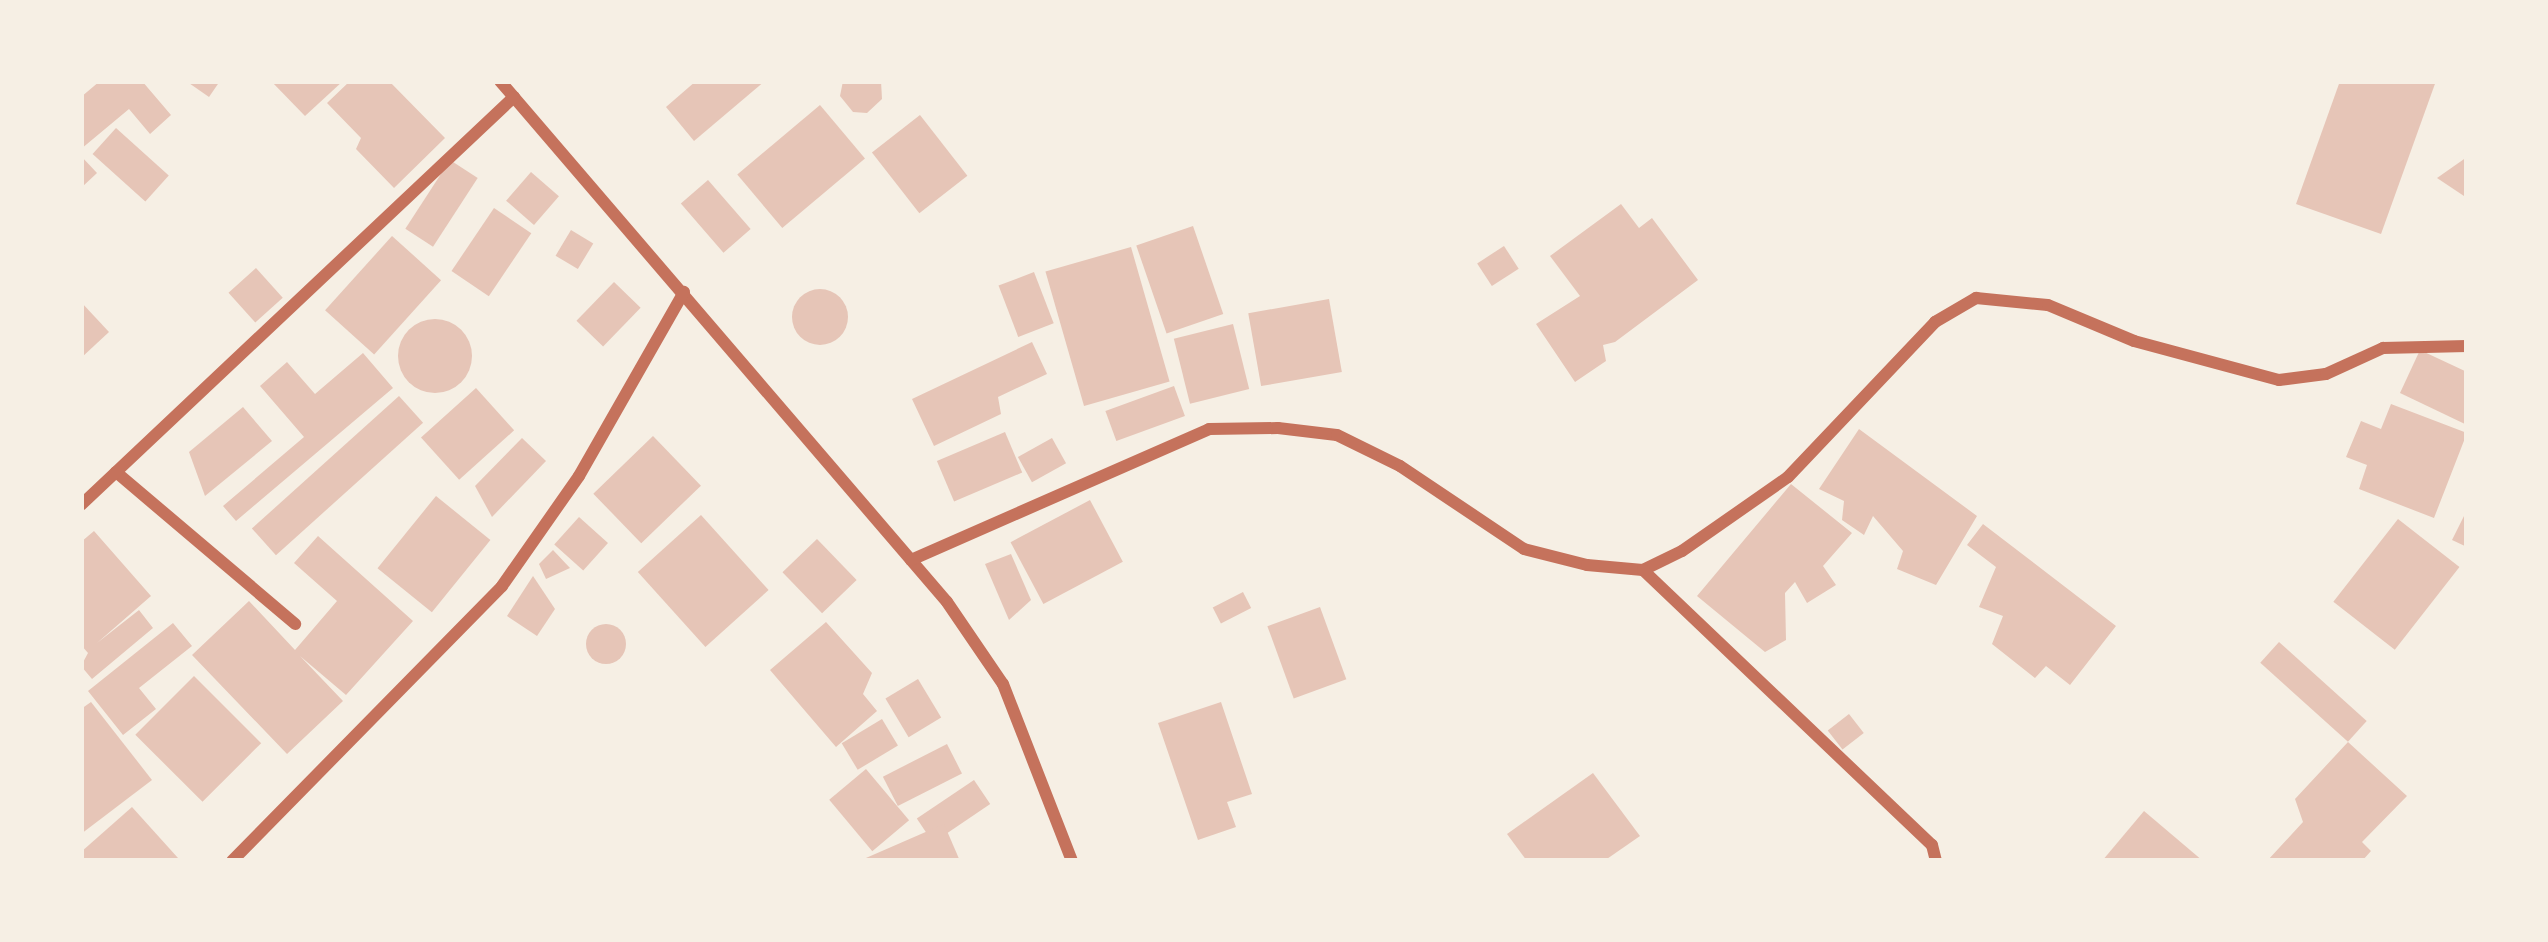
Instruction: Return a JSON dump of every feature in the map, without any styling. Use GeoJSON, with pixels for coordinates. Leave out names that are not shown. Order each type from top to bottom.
{"type":"FeatureCollection","features":[{"type":"Feature","properties":{"kind":"street"},"geometry":{"type":"LineString","coordinates":[[500,81],[947,602],[1003,684],[1072,861]]}},
{"type":"Feature","properties":{"kind":"street"},"geometry":{"type":"LineString","coordinates":[[81,505],[514,97]]}},
{"type":"Feature","properties":{"kind":"street"},"geometry":{"type":"LineString","coordinates":[[232,861],[502,586],[579,476],[684,292]]}},
{"type":"Feature","properties":{"kind":"street"},"geometry":{"type":"LineString","coordinates":[[910,560],[1209,429],[1279,428],[1337,435],[1400,466],[1524,549],[1587,565],[1642,570],[1682,551],[1788,477],[1935,322],[1976,298],[2048,305],[2134,341],[2279,380],[2326,374],[2383,348],[2467,346]]}},
{"type":"Feature","properties":{"kind":"street"},"geometry":{"type":"LineString","coordinates":[[116,472],[295,624]]}},
{"type":"Feature","properties":{"kind":"street"},"geometry":{"type":"LineString","coordinates":[[1642,570],[1932,845],[1936,861]]}},
{"type":"Feature","properties":{"kind":"building"},"geometry":{"type":"Polygon","coordinates":[[[100,81],[142,81],[171,115],[150,134],[129,109],[81,149],[81,97],[100,81]]]}},
{"type":"Feature","properties":{"kind":"building"},"geometry":{"type":"Polygon","coordinates":[[[186,81],[220,81],[209,97],[186,81]]]}},
{"type":"Feature","properties":{"kind":"building"},"geometry":{"type":"Polygon","coordinates":[[[271,81],[343,81],[305,116],[271,81]]]}},
{"type":"Feature","properties":{"kind":"building"},"geometry":{"type":"Polygon","coordinates":[[[350,81],[389,81],[445,138],[394,188],[356,149],[361,138],[327,103],[350,81]]]}},
{"type":"Feature","properties":{"kind":"building"},"geometry":{"type":"Polygon","coordinates":[[[696,81],[765,81],[694,141],[666,107],[696,81]]]}},
{"type":"Feature","properties":{"kind":"building"},"geometry":{"type":"Polygon","coordinates":[[[843,81],[881,81],[882,99],[867,113],[853,112],[840,96],[843,81]]]}},
{"type":"Feature","properties":{"kind":"building"},"geometry":{"type":"Polygon","coordinates":[[[2340,81],[2436,81],[2381,234],[2296,204],[2340,81]]]}},
{"type":"Feature","properties":{"kind":"building"},"geometry":{"type":"Polygon","coordinates":[[[820,105],[865,159],[782,228],[737,174],[820,105]]]}},
{"type":"Feature","properties":{"kind":"building"},"geometry":{"type":"Polygon","coordinates":[[[920,115],[967,176],[919,213],[872,153],[920,115]]]}},
{"type":"Feature","properties":{"kind":"building"},"geometry":{"type":"Polygon","coordinates":[[[116,128],[169,176],[145,202],[93,154],[116,128]]]}},
{"type":"Feature","properties":{"kind":"building"},"geometry":{"type":"Polygon","coordinates":[[[81,156],[97,173],[81,188],[81,156]]]}},
{"type":"Feature","properties":{"kind":"building"},"geometry":{"type":"Polygon","coordinates":[[[2467,157],[2467,198],[2437,178],[2467,157]]]}},
{"type":"Feature","properties":{"kind":"building"},"geometry":{"type":"Polygon","coordinates":[[[450,160],[478,178],[433,247],[405,229],[450,160]]]}},
{"type":"Feature","properties":{"kind":"building"},"geometry":{"type":"Polygon","coordinates":[[[531,172],[559,196],[534,225],[506,201],[531,172]]]}},
{"type":"Feature","properties":{"kind":"building"},"geometry":{"type":"Polygon","coordinates":[[[708,180],[751,229],[723,253],[681,204],[708,180]]]}},
{"type":"Feature","properties":{"kind":"building"},"geometry":{"type":"Polygon","coordinates":[[[1621,204],[1639,228],[1652,218],[1698,280],[1615,342],[1603,345],[1606,361],[1575,382],[1536,324],[1580,296],[1550,256],[1621,204]]]}},
{"type":"Feature","properties":{"kind":"building"},"geometry":{"type":"Polygon","coordinates":[[[494,208],[531,233],[489,296],[452,271],[494,208]]]}},
{"type":"Feature","properties":{"kind":"building"},"geometry":{"type":"Polygon","coordinates":[[[1193,226],[1223,314],[1167,333],[1136,246],[1193,226]]]}},
{"type":"Feature","properties":{"kind":"building"},"geometry":{"type":"Polygon","coordinates":[[[571,230],[593,243],[578,269],[556,256],[571,230]]]}},
{"type":"Feature","properties":{"kind":"building"},"geometry":{"type":"Polygon","coordinates":[[[392,236],[441,280],[374,354],[325,310],[392,236]]]}},
{"type":"Feature","properties":{"kind":"building"},"geometry":{"type":"Polygon","coordinates":[[[1504,246],[1519,269],[1492,286],[1477,263],[1504,246]]]}},
{"type":"Feature","properties":{"kind":"building"},"geometry":{"type":"Polygon","coordinates":[[[1131,247],[1170,382],[1084,406],[1045,272],[1131,247]]]}},
{"type":"Feature","properties":{"kind":"building"},"geometry":{"type":"Polygon","coordinates":[[[256,268],[283,298],[255,322],[229,293],[256,268]]]}},
{"type":"Feature","properties":{"kind":"building"},"geometry":{"type":"Polygon","coordinates":[[[1034,272],[1054,323],[1018,337],[999,286],[1034,272]]]}},
{"type":"Feature","properties":{"kind":"building"},"geometry":{"type":"Polygon","coordinates":[[[614,282],[641,308],[603,347],[576,321],[614,282]]]}},
{"type":"Feature","properties":{"kind":"building"},"geometry":{"type":"Polygon","coordinates":[[[820,289],[840,297],[848,317],[840,337],[820,345],[800,337],[792,317],[800,297],[820,289]]]}},
{"type":"Feature","properties":{"kind":"building"},"geometry":{"type":"Polygon","coordinates":[[[1329,299],[1342,372],[1261,386],[1248,313],[1329,299]]]}},
{"type":"Feature","properties":{"kind":"building"},"geometry":{"type":"Polygon","coordinates":[[[81,302],[109,332],[81,358],[81,302]]]}},
{"type":"Feature","properties":{"kind":"building"},"geometry":{"type":"Polygon","coordinates":[[[435,319],[461,330],[472,356],[461,382],[435,393],[409,382],[398,356],[409,330],[435,319]]]}},
{"type":"Feature","properties":{"kind":"building"},"geometry":{"type":"Polygon","coordinates":[[[1233,324],[1249,389],[1190,404],[1174,339],[1233,324]]]}},
{"type":"Feature","properties":{"kind":"building"},"geometry":{"type":"Polygon","coordinates":[[[1032,342],[1047,374],[998,397],[1001,414],[934,446],[912,399],[1032,342]]]}},
{"type":"Feature","properties":{"kind":"building"},"geometry":{"type":"Polygon","coordinates":[[[2420,350],[2467,372],[2467,425],[2400,393],[2420,350]]]}},
{"type":"Feature","properties":{"kind":"building"},"geometry":{"type":"Polygon","coordinates":[[[363,353],[393,388],[236,521],[223,506],[304,437],[260,386],[287,362],[315,394],[363,353]]]}},
{"type":"Feature","properties":{"kind":"building"},"geometry":{"type":"Polygon","coordinates":[[[1174,386],[1185,416],[1116,441],[1105,411],[1174,386]]]}},
{"type":"Feature","properties":{"kind":"building"},"geometry":{"type":"Polygon","coordinates":[[[476,388],[514,430],[459,480],[421,438],[476,388]]]}},
{"type":"Feature","properties":{"kind":"building"},"geometry":{"type":"Polygon","coordinates":[[[399,396],[423,423],[276,555],[252,528],[399,396]]]}},
{"type":"Feature","properties":{"kind":"building"},"geometry":{"type":"Polygon","coordinates":[[[2391,404],[2467,433],[2434,518],[2359,489],[2367,465],[2346,457],[2361,421],[2381,429],[2391,404]]]}},
{"type":"Feature","properties":{"kind":"building"},"geometry":{"type":"Polygon","coordinates":[[[243,407],[272,441],[205,496],[189,452],[243,407]]]}},
{"type":"Feature","properties":{"kind":"building"},"geometry":{"type":"Polygon","coordinates":[[[1859,429],[1977,516],[1936,585],[1897,569],[1903,551],[1873,516],[1864,535],[1842,520],[1844,501],[1819,489],[1859,429]]]}},
{"type":"Feature","properties":{"kind":"building"},"geometry":{"type":"Polygon","coordinates":[[[1005,432],[1022,473],[954,501],[937,461],[1005,432]]]}},
{"type":"Feature","properties":{"kind":"building"},"geometry":{"type":"Polygon","coordinates":[[[653,436],[701,486],[641,543],[593,494],[653,436]]]}},
{"type":"Feature","properties":{"kind":"building"},"geometry":{"type":"Polygon","coordinates":[[[522,438],[546,461],[492,517],[475,486],[522,438]]]}},
{"type":"Feature","properties":{"kind":"building"},"geometry":{"type":"Polygon","coordinates":[[[1052,438],[1066,463],[1032,482],[1018,457],[1052,438]]]}},
{"type":"Feature","properties":{"kind":"building"},"geometry":{"type":"Polygon","coordinates":[[[1791,484],[1852,533],[1823,566],[1836,585],[1807,603],[1795,582],[1785,593],[1786,640],[1765,652],[1697,596],[1791,484]]]}},
{"type":"Feature","properties":{"kind":"building"},"geometry":{"type":"Polygon","coordinates":[[[436,496],[490,540],[432,612],[377,568],[436,496]]]}},
{"type":"Feature","properties":{"kind":"building"},"geometry":{"type":"Polygon","coordinates":[[[1090,500],[1123,562],[1043,604],[1011,542],[1090,500]]]}},
{"type":"Feature","properties":{"kind":"building"},"geometry":{"type":"Polygon","coordinates":[[[2467,510],[2467,547],[2452,540],[2467,510]]]}},
{"type":"Feature","properties":{"kind":"building"},"geometry":{"type":"Polygon","coordinates":[[[701,515],[769,590],[705,647],[638,572],[701,515]]]}},
{"type":"Feature","properties":{"kind":"building"},"geometry":{"type":"Polygon","coordinates":[[[579,517],[608,543],[583,571],[554,544],[579,517]]]}},
{"type":"Feature","properties":{"kind":"building"},"geometry":{"type":"Polygon","coordinates":[[[2398,519],[2459,567],[2395,650],[2333,602],[2398,519]]]}},
{"type":"Feature","properties":{"kind":"building"},"geometry":{"type":"Polygon","coordinates":[[[1983,524],[2116,626],[2070,685],[2046,666],[2035,678],[1992,644],[2003,616],[1979,607],[1996,567],[1967,545],[1983,524]]]}},
{"type":"Feature","properties":{"kind":"building"},"geometry":{"type":"Polygon","coordinates":[[[94,531],[151,596],[97,643],[139,610],[153,628],[92,679],[81,666],[88,653],[81,645],[81,542],[94,531]]]}},
{"type":"Feature","properties":{"kind":"building"},"geometry":{"type":"Polygon","coordinates":[[[318,536],[413,621],[346,695],[300,656],[343,701],[287,754],[192,655],[249,601],[295,650],[337,601],[294,563],[318,536]]]}},
{"type":"Feature","properties":{"kind":"building"},"geometry":{"type":"Polygon","coordinates":[[[817,539],[857,580],[822,613],[782,572],[817,539]]]}},
{"type":"Feature","properties":{"kind":"building"},"geometry":{"type":"Polygon","coordinates":[[[553,550],[570,568],[546,579],[539,564],[553,550]]]}},
{"type":"Feature","properties":{"kind":"building"},"geometry":{"type":"Polygon","coordinates":[[[1011,554],[1031,600],[1009,620],[985,564],[1011,554]]]}},
{"type":"Feature","properties":{"kind":"building"},"geometry":{"type":"Polygon","coordinates":[[[533,576],[555,609],[537,636],[507,616],[533,576]]]}},
{"type":"Feature","properties":{"kind":"building"},"geometry":{"type":"Polygon","coordinates":[[[1243,592],[1251,608],[1221,623],[1213,607],[1243,592]]]}},
{"type":"Feature","properties":{"kind":"building"},"geometry":{"type":"Polygon","coordinates":[[[1320,607],[1346,679],[1294,699],[1267,626],[1320,607]]]}},
{"type":"Feature","properties":{"kind":"building"},"geometry":{"type":"Polygon","coordinates":[[[826,622],[872,673],[863,694],[877,711],[836,747],[770,670],[826,622]]]}},
{"type":"Feature","properties":{"kind":"building"},"geometry":{"type":"Polygon","coordinates":[[[173,623],[192,646],[139,688],[156,709],[123,735],[88,691],[173,623]]]}},
{"type":"Feature","properties":{"kind":"building"},"geometry":{"type":"Polygon","coordinates":[[[606,624],[620,630],[626,644],[620,658],[606,664],[592,658],[586,644],[592,630],[606,624]]]}},
{"type":"Feature","properties":{"kind":"building"},"geometry":{"type":"Polygon","coordinates":[[[2279,642],[2367,721],[2348,742],[2260,663],[2279,642]]]}},
{"type":"Feature","properties":{"kind":"building"},"geometry":{"type":"Polygon","coordinates":[[[194,676],[261,743],[202,802],[135,735],[194,676]]]}},
{"type":"Feature","properties":{"kind":"building"},"geometry":{"type":"Polygon","coordinates":[[[918,679],[941,718],[909,737],[885,699],[918,679]]]}},
{"type":"Feature","properties":{"kind":"building"},"geometry":{"type":"Polygon","coordinates":[[[91,702],[152,780],[81,834],[81,709],[91,702]]]}},
{"type":"Feature","properties":{"kind":"building"},"geometry":{"type":"Polygon","coordinates":[[[1221,702],[1252,794],[1227,802],[1236,827],[1198,840],[1158,723],[1221,702]]]}},
{"type":"Feature","properties":{"kind":"building"},"geometry":{"type":"Polygon","coordinates":[[[1849,714],[1864,733],[1842,750],[1828,731],[1849,714]]]}},
{"type":"Feature","properties":{"kind":"building"},"geometry":{"type":"Polygon","coordinates":[[[882,719],[898,746],[858,770],[842,743],[882,719]]]}},
{"type":"Feature","properties":{"kind":"building"},"geometry":{"type":"Polygon","coordinates":[[[2348,742],[2407,796],[2362,842],[2371,851],[2362,861],[2267,861],[2303,822],[2295,799],[2348,742]]]}},
{"type":"Feature","properties":{"kind":"building"},"geometry":{"type":"Polygon","coordinates":[[[947,744],[962,773],[898,806],[883,777],[947,744]]]}},
{"type":"Feature","properties":{"kind":"building"},"geometry":{"type":"Polygon","coordinates":[[[866,769],[909,820],[872,851],[829,800],[866,769]]]}},
{"type":"Feature","properties":{"kind":"building"},"geometry":{"type":"Polygon","coordinates":[[[1593,773],[1640,836],[1604,861],[1527,861],[1507,834],[1593,773]]]}},
{"type":"Feature","properties":{"kind":"building"},"geometry":{"type":"Polygon","coordinates":[[[974,780],[990,804],[933,843],[917,819],[974,780]]]}},
{"type":"Feature","properties":{"kind":"building"},"geometry":{"type":"Polygon","coordinates":[[[132,807],[178,858],[81,861],[81,852],[132,807]]]}},
{"type":"Feature","properties":{"kind":"building"},"geometry":{"type":"Polygon","coordinates":[[[2144,811],[2203,861],[2102,861],[2144,811]]]}},
{"type":"Feature","properties":{"kind":"building"},"geometry":{"type":"Polygon","coordinates":[[[944,824],[960,861],[859,861],[944,824]]]}}]}
